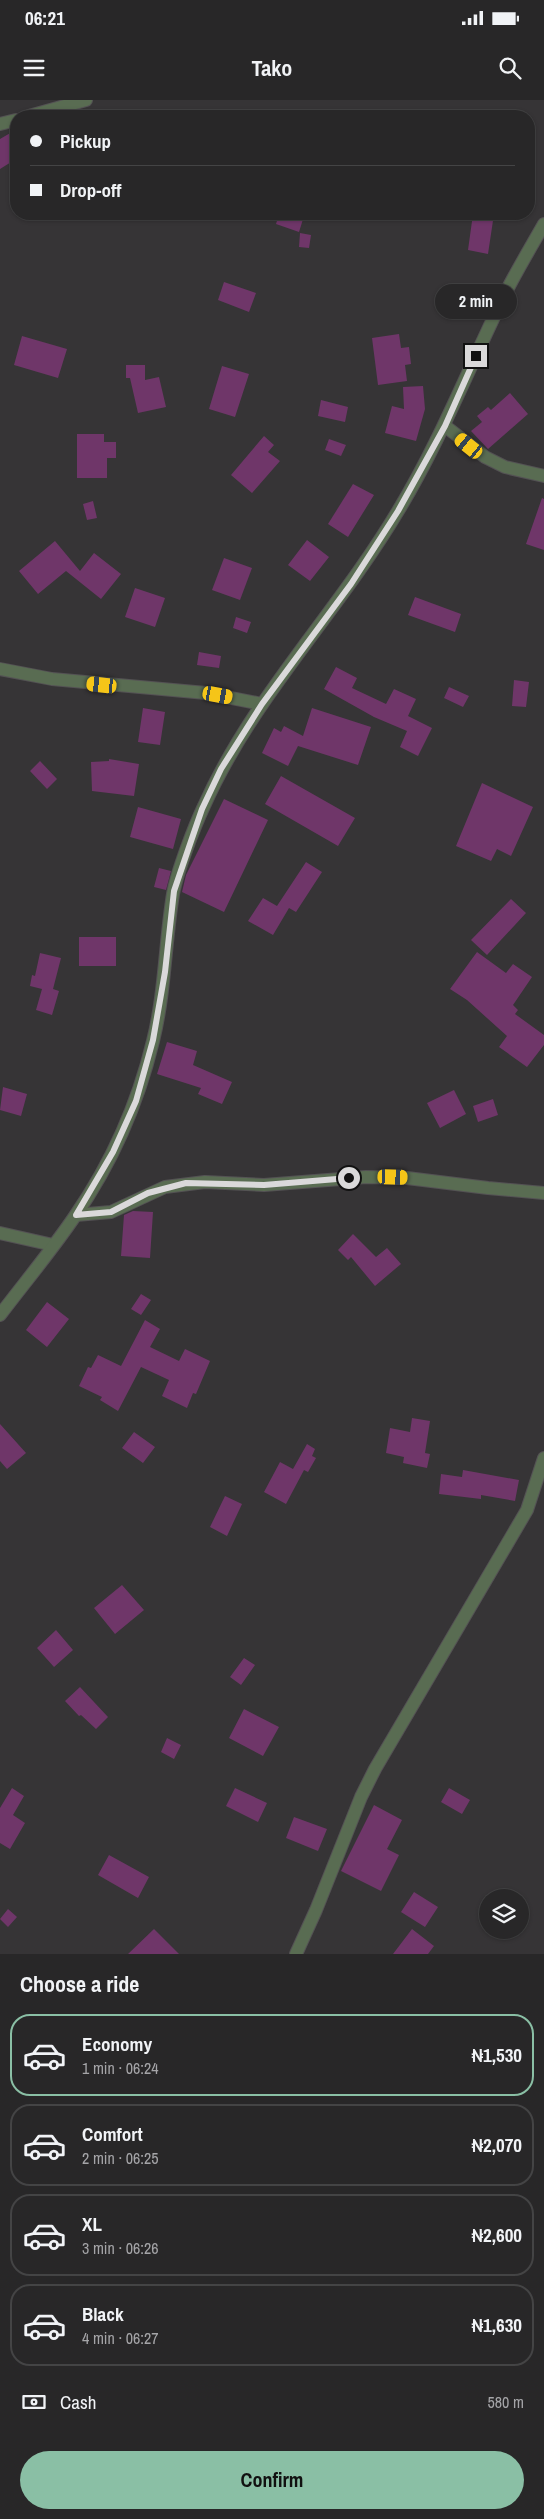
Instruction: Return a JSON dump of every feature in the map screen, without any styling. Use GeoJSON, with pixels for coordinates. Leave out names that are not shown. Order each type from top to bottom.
{"type":"FeatureCollection","features":[{"type":"Feature","properties":{"kind":"street"},"geometry":{"type":"LineString","coordinates":[[50,110],[86,100]]}},
{"type":"Feature","properties":{"kind":"street"},"geometry":{"type":"LineString","coordinates":[[0,1315],[76,1215],[113,1152],[136,1101],[153,1040],[165,972],[174,891],[202,809],[221,769],[262,704],[351,584],[398,511],[445,426],[506,292],[544,224]]}},
{"type":"Feature","properties":{"kind":"street"},"geometry":{"type":"LineString","coordinates":[[445,426],[485,457],[505,466],[544,476]]}},
{"type":"Feature","properties":{"kind":"street"},"geometry":{"type":"LineString","coordinates":[[0,669],[52,679],[206,693],[262,704]]}},
{"type":"Feature","properties":{"kind":"street"},"geometry":{"type":"LineString","coordinates":[[76,1215],[111,1212],[165,1187],[205,1182],[264,1185],[366,1177],[407,1178],[544,1193]]}},
{"type":"Feature","properties":{"kind":"street"},"geometry":{"type":"LineString","coordinates":[[0,1233],[53,1245]]}},
{"type":"Feature","properties":{"kind":"street"},"geometry":{"type":"LineString","coordinates":[[296,1954],[316,1910],[361,1797],[528,1510],[544,1458]]}},
{"type":"Feature","properties":{"kind":"building"},"geometry":{"type":"Polygon","coordinates":[[[10,133],[10,163],[0,169],[0,139],[10,133]]]}},
{"type":"Feature","properties":{"kind":"building"},"geometry":{"type":"Polygon","coordinates":[[[277,220],[303,220],[299,232],[276,224],[277,220]]]}},
{"type":"Feature","properties":{"kind":"building"},"geometry":{"type":"Polygon","coordinates":[[[472,220],[493,220],[488,254],[468,250],[472,220]]]}},
{"type":"Feature","properties":{"kind":"building"},"geometry":{"type":"Polygon","coordinates":[[[300,233],[311,235],[309,248],[299,247],[300,233]]]}},
{"type":"Feature","properties":{"kind":"building"},"geometry":{"type":"Polygon","coordinates":[[[224,282],[256,293],[249,312],[218,300],[224,282]]]}},
{"type":"Feature","properties":{"kind":"building"},"geometry":{"type":"Polygon","coordinates":[[[399,334],[401,348],[409,347],[411,364],[405,365],[407,381],[378,385],[372,338],[399,334]]]}},
{"type":"Feature","properties":{"kind":"building"},"geometry":{"type":"Polygon","coordinates":[[[22,336],[67,349],[58,378],[14,365],[22,336]]]}},
{"type":"Feature","properties":{"kind":"building"},"geometry":{"type":"Polygon","coordinates":[[[126,365],[145,365],[145,380],[159,377],[166,407],[138,413],[130,378],[126,378],[126,365]]]}},
{"type":"Feature","properties":{"kind":"building"},"geometry":{"type":"Polygon","coordinates":[[[222,366],[249,374],[235,417],[209,409],[222,366]]]}},
{"type":"Feature","properties":{"kind":"building"},"geometry":{"type":"Polygon","coordinates":[[[423,386],[425,409],[416,441],[385,433],[392,406],[404,409],[403,387],[423,386]]]}},
{"type":"Feature","properties":{"kind":"building"},"geometry":{"type":"Polygon","coordinates":[[[510,393],[528,414],[488,449],[471,431],[482,422],[477,416],[488,407],[491,410],[510,393]]]}},
{"type":"Feature","properties":{"kind":"building"},"geometry":{"type":"Polygon","coordinates":[[[321,400],[348,407],[345,422],[318,416],[321,400]]]}},
{"type":"Feature","properties":{"kind":"building"},"geometry":{"type":"Polygon","coordinates":[[[77,434],[104,434],[104,442],[116,442],[116,458],[107,458],[107,478],[77,478],[77,434]]]}},
{"type":"Feature","properties":{"kind":"building"},"geometry":{"type":"Polygon","coordinates":[[[264,436],[274,445],[268,452],[280,461],[252,493],[231,475],[264,436]]]}},
{"type":"Feature","properties":{"kind":"building"},"geometry":{"type":"Polygon","coordinates":[[[329,439],[346,445],[341,456],[325,450],[329,439]]]}},
{"type":"Feature","properties":{"kind":"building"},"geometry":{"type":"Polygon","coordinates":[[[353,484],[374,495],[348,537],[328,524],[353,484]]]}},
{"type":"Feature","properties":{"kind":"building"},"geometry":{"type":"Polygon","coordinates":[[[542,498],[544,499],[544,550],[526,544],[542,498]]]}},
{"type":"Feature","properties":{"kind":"building"},"geometry":{"type":"Polygon","coordinates":[[[93,501],[97,518],[87,520],[83,504],[93,501]]]}},
{"type":"Feature","properties":{"kind":"building"},"geometry":{"type":"Polygon","coordinates":[[[307,540],[329,557],[310,581],[288,565],[307,540]]]}},
{"type":"Feature","properties":{"kind":"building"},"geometry":{"type":"Polygon","coordinates":[[[55,541],[80,571],[94,553],[121,574],[101,599],[66,571],[38,594],[19,571],[55,541]]]}},
{"type":"Feature","properties":{"kind":"building"},"geometry":{"type":"Polygon","coordinates":[[[224,558],[252,568],[240,600],[212,590],[224,558]]]}},
{"type":"Feature","properties":{"kind":"building"},"geometry":{"type":"Polygon","coordinates":[[[135,588],[165,598],[155,627],[125,617],[135,588]]]}},
{"type":"Feature","properties":{"kind":"building"},"geometry":{"type":"Polygon","coordinates":[[[415,597],[461,614],[455,632],[408,615],[415,597]]]}},
{"type":"Feature","properties":{"kind":"building"},"geometry":{"type":"Polygon","coordinates":[[[236,617],[251,622],[247,633],[233,628],[236,617]]]}},
{"type":"Feature","properties":{"kind":"building"},"geometry":{"type":"Polygon","coordinates":[[[199,652],[221,656],[219,668],[197,665],[199,652]]]}},
{"type":"Feature","properties":{"kind":"building"},"geometry":{"type":"Polygon","coordinates":[[[336,667],[357,678],[352,688],[386,704],[394,689],[416,699],[408,716],[432,728],[418,756],[400,747],[407,731],[374,717],[324,689],[336,667]]]}},
{"type":"Feature","properties":{"kind":"building"},"geometry":{"type":"Polygon","coordinates":[[[514,680],[529,682],[526,707],[512,706],[514,680]]]}},
{"type":"Feature","properties":{"kind":"building"},"geometry":{"type":"Polygon","coordinates":[[[449,687],[469,696],[463,707],[444,698],[449,687]]]}},
{"type":"Feature","properties":{"kind":"building"},"geometry":{"type":"Polygon","coordinates":[[[143,708],[165,712],[160,745],[138,742],[143,708]]]}},
{"type":"Feature","properties":{"kind":"building"},"geometry":{"type":"Polygon","coordinates":[[[312,708],[371,727],[358,765],[298,746],[288,766],[262,753],[274,728],[281,732],[284,726],[303,736],[312,708]]]}},
{"type":"Feature","properties":{"kind":"building"},"geometry":{"type":"Polygon","coordinates":[[[109,759],[139,764],[134,796],[92,791],[91,762],[109,761],[109,759]]]}},
{"type":"Feature","properties":{"kind":"building"},"geometry":{"type":"Polygon","coordinates":[[[40,761],[57,779],[47,789],[30,771],[40,761]]]}},
{"type":"Feature","properties":{"kind":"building"},"geometry":{"type":"Polygon","coordinates":[[[281,776],[355,818],[338,846],[265,804],[281,776]]]}},
{"type":"Feature","properties":{"kind":"building"},"geometry":{"type":"Polygon","coordinates":[[[482,783],[533,807],[511,856],[497,849],[491,861],[456,846],[482,783]]]}},
{"type":"Feature","properties":{"kind":"building"},"geometry":{"type":"Polygon","coordinates":[[[224,799],[268,820],[224,912],[182,892],[186,875],[224,799]]]}},
{"type":"Feature","properties":{"kind":"building"},"geometry":{"type":"Polygon","coordinates":[[[138,807],[181,819],[173,849],[130,837],[138,807]]]}},
{"type":"Feature","properties":{"kind":"building"},"geometry":{"type":"Polygon","coordinates":[[[306,862],[322,872],[296,912],[289,908],[273,935],[248,921],[263,898],[277,906],[306,862]]]}},
{"type":"Feature","properties":{"kind":"building"},"geometry":{"type":"Polygon","coordinates":[[[159,868],[171,871],[166,890],[154,887],[159,868]]]}},
{"type":"Feature","properties":{"kind":"building"},"geometry":{"type":"Polygon","coordinates":[[[511,899],[526,913],[487,955],[471,940],[511,899]]]}},
{"type":"Feature","properties":{"kind":"building"},"geometry":{"type":"Polygon","coordinates":[[[79,937],[116,937],[116,966],[79,966],[79,937]]]}},
{"type":"Feature","properties":{"kind":"building"},"geometry":{"type":"Polygon","coordinates":[[[477,952],[506,973],[513,964],[532,977],[513,1005],[518,1010],[515,1014],[544,1035],[544,1045],[527,1067],[499,1047],[507,1036],[467,1000],[450,989],[477,952]]]}},
{"type":"Feature","properties":{"kind":"building"},"geometry":{"type":"Polygon","coordinates":[[[40,953],[61,958],[53,989],[59,991],[52,1015],[36,1010],[42,989],[30,986],[32,975],[35,976],[40,953]]]}},
{"type":"Feature","properties":{"kind":"building"},"geometry":{"type":"Polygon","coordinates":[[[167,1042],[197,1051],[193,1065],[232,1082],[222,1104],[198,1094],[201,1088],[157,1074],[167,1042]]]}},
{"type":"Feature","properties":{"kind":"building"},"geometry":{"type":"Polygon","coordinates":[[[3,1087],[27,1094],[21,1116],[0,1110],[3,1087]]]}},
{"type":"Feature","properties":{"kind":"building"},"geometry":{"type":"Polygon","coordinates":[[[454,1090],[466,1114],[440,1128],[427,1103],[454,1090]]]}},
{"type":"Feature","properties":{"kind":"building"},"geometry":{"type":"Polygon","coordinates":[[[493,1099],[498,1115],[478,1122],[473,1106],[493,1099]]]}},
{"type":"Feature","properties":{"kind":"building"},"geometry":{"type":"Polygon","coordinates":[[[133,1211],[153,1212],[150,1258],[121,1256],[124,1215],[133,1211]]]}},
{"type":"Feature","properties":{"kind":"building"},"geometry":{"type":"Polygon","coordinates":[[[353,1234],[376,1257],[387,1248],[401,1264],[375,1286],[351,1257],[348,1260],[338,1250],[353,1234]]]}},
{"type":"Feature","properties":{"kind":"building"},"geometry":{"type":"Polygon","coordinates":[[[141,1294],[151,1300],[141,1315],[131,1309],[141,1294]]]}},
{"type":"Feature","properties":{"kind":"building"},"geometry":{"type":"Polygon","coordinates":[[[47,1302],[69,1319],[47,1347],[26,1330],[47,1302]]]}},
{"type":"Feature","properties":{"kind":"building"},"geometry":{"type":"Polygon","coordinates":[[[145,1320],[160,1329],[150,1347],[179,1361],[185,1349],[210,1361],[196,1394],[193,1393],[187,1408],[162,1396],[169,1380],[141,1367],[118,1411],[100,1400],[102,1397],[79,1386],[88,1367],[91,1368],[98,1355],[121,1366],[145,1320]]]}},
{"type":"Feature","properties":{"kind":"building"},"geometry":{"type":"Polygon","coordinates":[[[412,1418],[430,1421],[425,1453],[430,1454],[427,1468],[403,1463],[404,1457],[386,1453],[390,1428],[410,1432],[412,1418]]]}},
{"type":"Feature","properties":{"kind":"building"},"geometry":{"type":"Polygon","coordinates":[[[0,1424],[26,1453],[7,1469],[0,1461],[0,1424]]]}},
{"type":"Feature","properties":{"kind":"building"},"geometry":{"type":"Polygon","coordinates":[[[134,1432],[155,1447],[143,1463],[122,1448],[134,1432]]]}},
{"type":"Feature","properties":{"kind":"building"},"geometry":{"type":"Polygon","coordinates":[[[307,1444],[315,1449],[312,1456],[316,1458],[308,1472],[304,1470],[286,1504],[264,1492],[280,1462],[293,1469],[307,1444]]]}},
{"type":"Feature","properties":{"kind":"building"},"geometry":{"type":"Polygon","coordinates":[[[463,1470],[519,1480],[515,1501],[481,1495],[481,1499],[439,1494],[441,1474],[462,1477],[463,1470]]]}},
{"type":"Feature","properties":{"kind":"building"},"geometry":{"type":"Polygon","coordinates":[[[225,1496],[242,1504],[227,1536],[210,1527],[225,1496]]]}},
{"type":"Feature","properties":{"kind":"building"},"geometry":{"type":"Polygon","coordinates":[[[122,1585],[144,1610],[115,1634],[94,1608],[122,1585]]]}},
{"type":"Feature","properties":{"kind":"building"},"geometry":{"type":"Polygon","coordinates":[[[56,1630],[73,1650],[54,1667],[37,1648],[56,1630]]]}},
{"type":"Feature","properties":{"kind":"building"},"geometry":{"type":"Polygon","coordinates":[[[244,1658],[255,1665],[241,1685],[230,1677],[244,1658]]]}},
{"type":"Feature","properties":{"kind":"building"},"geometry":{"type":"Polygon","coordinates":[[[80,1687],[108,1717],[96,1729],[81,1715],[79,1716],[65,1701],[80,1687]]]}},
{"type":"Feature","properties":{"kind":"building"},"geometry":{"type":"Polygon","coordinates":[[[244,1709],[279,1727],[263,1756],[229,1738],[244,1709]]]}},
{"type":"Feature","properties":{"kind":"building"},"geometry":{"type":"Polygon","coordinates":[[[167,1738],[181,1745],[174,1759],[161,1752],[167,1738]]]}},
{"type":"Feature","properties":{"kind":"building"},"geometry":{"type":"Polygon","coordinates":[[[12,1788],[24,1796],[13,1815],[25,1823],[10,1849],[0,1843],[0,1808],[12,1788]]]}},
{"type":"Feature","properties":{"kind":"building"},"geometry":{"type":"Polygon","coordinates":[[[235,1788],[267,1803],[258,1822],[226,1806],[235,1788]]]}},
{"type":"Feature","properties":{"kind":"building"},"geometry":{"type":"Polygon","coordinates":[[[449,1788],[470,1800],[462,1814],[441,1802],[449,1788]]]}},
{"type":"Feature","properties":{"kind":"building"},"geometry":{"type":"Polygon","coordinates":[[[374,1805],[402,1820],[387,1849],[399,1855],[381,1891],[341,1871],[374,1805]]]}},
{"type":"Feature","properties":{"kind":"building"},"geometry":{"type":"Polygon","coordinates":[[[294,1817],[327,1829],[318,1851],[286,1838],[294,1817]]]}},
{"type":"Feature","properties":{"kind":"building"},"geometry":{"type":"Polygon","coordinates":[[[109,1855],[149,1877],[138,1898],[98,1875],[109,1855]]]}},
{"type":"Feature","properties":{"kind":"building"},"geometry":{"type":"Polygon","coordinates":[[[414,1892],[438,1907],[425,1927],[401,1912],[414,1892]]]}},
{"type":"Feature","properties":{"kind":"building"},"geometry":{"type":"Polygon","coordinates":[[[8,1909],[17,1917],[8,1927],[0,1919],[8,1909]]]}},
{"type":"Feature","properties":{"kind":"building"},"geometry":{"type":"Polygon","coordinates":[[[154,1929],[179,1954],[128,1954],[154,1929]]]}},
{"type":"Feature","properties":{"kind":"building"},"geometry":{"type":"Polygon","coordinates":[[[412,1929],[434,1946],[428,1954],[393,1954],[412,1929]]]}},
{"type":"Feature","properties":{"kind":"route"},"geometry":{"type":"LineString","coordinates":[[349,1178],[264,1185],[186,1183],[148,1193],[111,1212],[76,1215],[113,1152],[136,1101],[153,1040],[165,972],[174,891],[202,809],[221,769],[262,704],[351,584],[398,511],[445,426],[476,356]]}}]}
